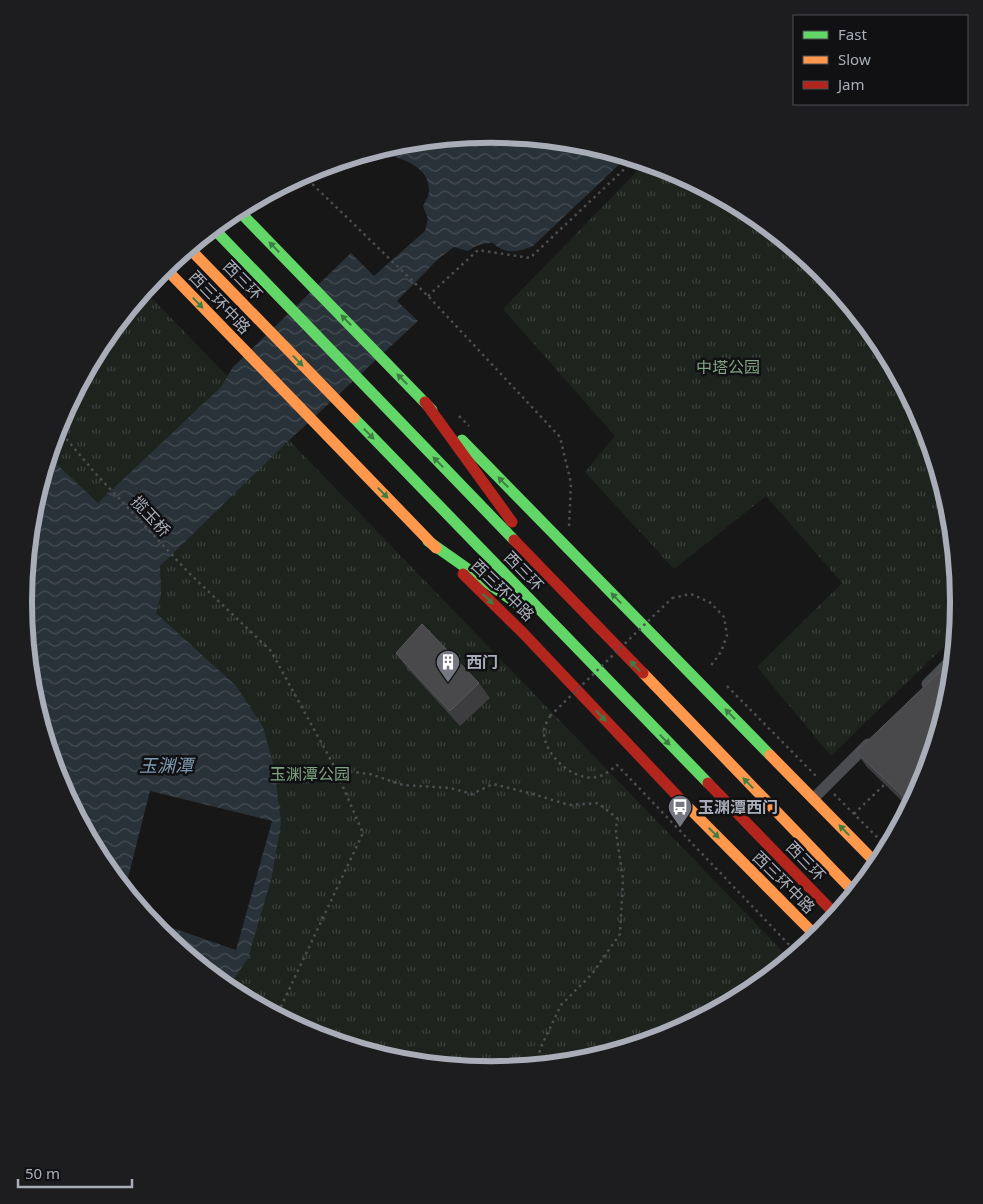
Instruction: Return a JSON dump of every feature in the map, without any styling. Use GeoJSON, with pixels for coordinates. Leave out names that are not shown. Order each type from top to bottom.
{"type":"FeatureCollection","features":[{"type":"Feature","properties":{"kind":"main road"},"geometry":{"type":"LineString","coordinates":[[243,215],[872,859]]}},
{"type":"Feature","properties":{"kind":"main road","name":"西三环"},"geometry":{"type":"LineString","coordinates":[[218,233],[850,888]]}},
{"type":"Feature","properties":{"kind":"main road","name":"西三环"},"geometry":{"type":"LineString","coordinates":[[194,253],[831,911]]}},
{"type":"Feature","properties":{"kind":"main road","name":"西三环中路"},"geometry":{"type":"LineString","coordinates":[[170,274],[428,541],[524,634],[650,770],[811,931]]}},
{"type":"Feature","properties":{"kind":"main road"},"geometry":{"type":"LineString","coordinates":[[425,402],[557,586]]}},
{"type":"Feature","properties":{"kind":"main road"},"geometry":{"type":"LineString","coordinates":[[428,541],[570,643]]}},
{"type":"Feature","properties":{"kind":"street"},"geometry":{"type":"LineString","coordinates":[[920,691],[947,664]]}},
{"type":"Feature","properties":{"kind":"street"},"geometry":{"type":"LineString","coordinates":[[813,799],[873,738]]}},
{"type":"Feature","properties":{"kind":"path"},"geometry":{"type":"LineString","coordinates":[[428,296],[478,250],[530,258],[629,164]]}},
{"type":"Feature","properties":{"kind":"path"},"geometry":{"type":"LineString","coordinates":[[309,181],[428,296],[560,437],[570,482],[569,527]]}},
{"type":"Feature","properties":{"kind":"path","name":"揽玉桥"},"geometry":{"type":"LineString","coordinates":[[64,436],[96,474],[190,574],[271,651],[336,770],[363,833],[280,1009]]}},
{"type":"Feature","properties":{"kind":"path"},"geometry":{"type":"LineString","coordinates":[[709,668],[721,652],[727,635],[724,617],[711,603],[691,594],[672,598],[550,716],[544,730],[549,751],[564,768],[579,776],[595,777],[608,773],[617,765],[792,949]]}},
{"type":"Feature","properties":{"kind":"path"},"geometry":{"type":"LineString","coordinates":[[336,770],[370,774],[403,785],[450,788],[472,794],[493,784],[569,805],[598,803],[617,818],[616,832],[623,878],[620,934],[592,974],[561,1004],[540,1049],[539,1058]]}},
{"type":"Feature","properties":{"kind":"path"},"geometry":{"type":"LineString","coordinates":[[854,814],[892,778]]}},
{"type":"Feature","properties":{"kind":"green space","name":"中塔公园"},"geometry":{"type":"Polygon","coordinates":[[[641,168],[695,190],[747,220],[794,257],[837,299],[856,323],[889,372],[916,426],[935,483],[947,542],[950,572],[949,642],[831,756],[757,667],[842,583],[766,496],[674,569],[585,472],[615,436],[503,309],[641,168]]]}},
{"type":"Feature","properties":{"kind":"green space","name":"玉渊潭公园"},"geometry":{"type":"Polygon","coordinates":[[[149,295],[785,954],[747,984],[721,1000],[695,1014],[639,1037],[581,1052],[551,1057],[492,1061],[461,1060],[402,1052],[373,1045],[344,1037],[288,1014],[236,984],[167,927],[146,905],[110,857],[94,832],[67,778],[48,721],[41,692],[33,632],[32,602],[36,542],[41,512],[48,483],[67,426],[94,372],[127,323],[149,295]]]}},
{"type":"Feature","properties":{"kind":"water","name":"玉渊潭"},"geometry":{"type":"Polygon","coordinates":[[[492,143],[551,147],[622,162],[533,246],[523,250],[512,251],[502,249],[493,243],[486,243],[468,251],[454,247],[438,259],[397,301],[418,321],[284,445],[160,566],[161,594],[156,613],[236,686],[263,727],[274,767],[281,823],[271,880],[248,958],[232,981],[189,947],[146,905],[127,881],[94,832],[67,778],[48,721],[41,692],[33,632],[33,572],[41,512],[54,462],[98,503],[221,387],[233,367],[351,253],[374,276],[425,231],[428,219],[423,206],[428,197],[428,182],[418,168],[390,155],[432,147],[492,143]]]}},
{"type":"Feature","properties":{"kind":"pier"},"geometry":{"type":"Polygon","coordinates":[[[150,791],[272,821],[236,950],[165,925],[127,881],[150,791]]]}},
{"type":"Feature","properties":{"kind":"building","name":"西门"},"geometry":{"type":"Polygon","coordinates":[[[422,624],[479,683],[450,711],[396,653],[422,624]]]}},
{"type":"Feature","properties":{"kind":"building"},"geometry":{"type":"Polygon","coordinates":[[[946,665],[935,721],[916,778],[906,799],[856,752],[946,665]]]}},
{"type":"Feature","properties":{"kind":"traffic: fast"},"geometry":{"type":"LineString","coordinates":[[243,215],[432,410]]}},
{"type":"Feature","properties":{"kind":"traffic: fast"},"geometry":{"type":"LineString","coordinates":[[218,233],[514,540]]}},
{"type":"Feature","properties":{"kind":"traffic: fast"},"geometry":{"type":"LineString","coordinates":[[354,418],[708,783]]}},
{"type":"Feature","properties":{"kind":"traffic: fast"},"geometry":{"type":"LineString","coordinates":[[462,440],[770,755]]}},
{"type":"Feature","properties":{"kind":"traffic: fast"},"geometry":{"type":"LineString","coordinates":[[428,541],[526,610]]}},
{"type":"Feature","properties":{"kind":"traffic: slow"},"geometry":{"type":"LineString","coordinates":[[194,253],[354,418]]}},
{"type":"Feature","properties":{"kind":"traffic: slow"},"geometry":{"type":"LineString","coordinates":[[171,274],[436,548]]}},
{"type":"Feature","properties":{"kind":"traffic: slow"},"geometry":{"type":"LineString","coordinates":[[643,673],[850,888]]}},
{"type":"Feature","properties":{"kind":"traffic: slow"},"geometry":{"type":"LineString","coordinates":[[770,755],[872,859]]}},
{"type":"Feature","properties":{"kind":"traffic: slow"},"geometry":{"type":"LineString","coordinates":[[682,801],[811,931]]}},
{"type":"Feature","properties":{"kind":"traffic: jam"},"geometry":{"type":"LineString","coordinates":[[425,402],[512,522]]}},
{"type":"Feature","properties":{"kind":"traffic: jam"},"geometry":{"type":"LineString","coordinates":[[514,540],[643,673]]}},
{"type":"Feature","properties":{"kind":"traffic: jam"},"geometry":{"type":"LineString","coordinates":[[463,574],[524,634],[682,801]]}},
{"type":"Feature","properties":{"kind":"traffic: jam"},"geometry":{"type":"LineString","coordinates":[[708,783],[832,911]]}},
{"type":"Feature","properties":{"kind":"place","name":"西门"},"geometry":{"type":"Point","coordinates":[448,683]}},
{"type":"Feature","properties":{"kind":"place","name":"玉渊潭西门"},"geometry":{"type":"Point","coordinates":[680,828]}}]}
